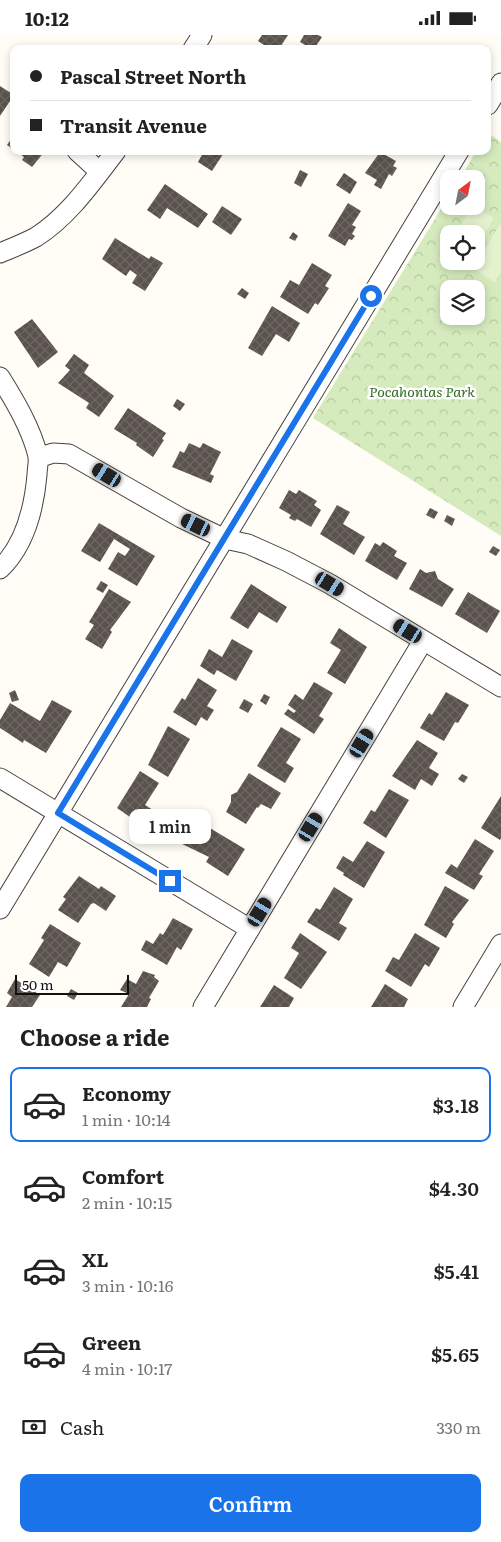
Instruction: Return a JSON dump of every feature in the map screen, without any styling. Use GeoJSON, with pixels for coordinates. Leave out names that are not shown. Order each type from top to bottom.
{"type":"FeatureCollection","features":[{"type":"Feature","properties":{"kind":"street"},"geometry":{"type":"LineString","coordinates":[[491,100],[501,83]]}},
{"type":"Feature","properties":{"kind":"street"},"geometry":{"type":"LineString","coordinates":[[81,155],[100,172]]}},
{"type":"Feature","properties":{"kind":"street"},"geometry":{"type":"LineString","coordinates":[[0,253],[36,237],[62,216],[113,155]]}},
{"type":"Feature","properties":{"kind":"street"},"geometry":{"type":"LineString","coordinates":[[0,909],[457,155]]}},
{"type":"Feature","properties":{"kind":"street"},"geometry":{"type":"LineString","coordinates":[[0,377],[18,407],[38,458],[34,503],[27,526],[17,547],[0,569]]}},
{"type":"Feature","properties":{"kind":"street"},"geometry":{"type":"LineString","coordinates":[[38,458],[53,453],[69,454],[173,513],[225,539],[248,544],[286,561],[330,584],[501,687]]}},
{"type":"Feature","properties":{"kind":"street"},"geometry":{"type":"LineString","coordinates":[[203,1007],[423,641]]}},
{"type":"Feature","properties":{"kind":"street"},"geometry":{"type":"LineString","coordinates":[[0,778],[250,929]]}},
{"type":"Feature","properties":{"kind":"street"},"geometry":{"type":"LineString","coordinates":[[463,1007],[501,945]]}},
{"type":"Feature","properties":{"kind":"green space","name":"Pocahontas Park"},"geometry":{"type":"Polygon","coordinates":[[[491,135],[501,142],[501,536],[313,418],[440,211],[440,215],[485,215],[485,170],[465,170],[474,155],[491,155],[491,135]]]}},
{"type":"Feature","properties":{"kind":"green space"},"geometry":{"type":"Polygon","coordinates":[[[485,213],[494,218],[485,234],[485,225],[461,225],[467,215],[485,215],[485,213]]]}},
{"type":"Feature","properties":{"kind":"green space"},"geometry":{"type":"Polygon","coordinates":[[[501,222],[501,272],[495,282],[476,270],[485,270],[485,250],[501,222]]]}},
{"type":"Feature","properties":{"kind":"building"},"geometry":{"type":"Polygon","coordinates":[[[262,35],[288,35],[282,45],[264,45],[258,41],[262,35]]]}},
{"type":"Feature","properties":{"kind":"building"},"geometry":{"type":"Polygon","coordinates":[[[304,35],[318,35],[322,37],[317,45],[305,45],[300,42],[304,35]]]}},
{"type":"Feature","properties":{"kind":"building"},"geometry":{"type":"Polygon","coordinates":[[[0,86],[10,92],[10,101],[0,116],[0,86]]]}},
{"type":"Feature","properties":{"kind":"building"},"geometry":{"type":"Polygon","coordinates":[[[21,155],[42,155],[32,167],[22,160],[24,157],[21,155]]]}},
{"type":"Feature","properties":{"kind":"building"},"geometry":{"type":"Polygon","coordinates":[[[202,155],[222,155],[212,171],[198,162],[202,155]]]}},
{"type":"Feature","properties":{"kind":"building"},"geometry":{"type":"Polygon","coordinates":[[[378,155],[385,155],[396,161],[393,166],[397,168],[392,176],[389,174],[381,189],[374,185],[377,180],[365,173],[378,155]]]}},
{"type":"Feature","properties":{"kind":"building"},"geometry":{"type":"Polygon","coordinates":[[[300,170],[308,174],[301,187],[294,183],[300,170]]]}},
{"type":"Feature","properties":{"kind":"building"},"geometry":{"type":"Polygon","coordinates":[[[344,173],[357,182],[350,194],[336,185],[344,173]]]}},
{"type":"Feature","properties":{"kind":"building"},"geometry":{"type":"Polygon","coordinates":[[[165,184],[208,214],[198,228],[167,208],[160,219],[147,210],[165,184]]]}},
{"type":"Feature","properties":{"kind":"building"},"geometry":{"type":"Polygon","coordinates":[[[348,203],[361,211],[352,225],[356,227],[352,234],[355,236],[352,240],[349,239],[345,246],[328,236],[348,203]]]}},
{"type":"Feature","properties":{"kind":"building"},"geometry":{"type":"Polygon","coordinates":[[[222,206],[242,219],[231,235],[212,222],[222,206]]]}},
{"type":"Feature","properties":{"kind":"building"},"geometry":{"type":"Polygon","coordinates":[[[293,232],[298,236],[295,241],[289,238],[293,232]]]}},
{"type":"Feature","properties":{"kind":"building"},"geometry":{"type":"Polygon","coordinates":[[[115,238],[149,259],[151,256],[163,263],[145,291],[132,283],[137,275],[130,270],[126,276],[102,259],[115,238]]]}},
{"type":"Feature","properties":{"kind":"building"},"geometry":{"type":"Polygon","coordinates":[[[312,263],[332,275],[325,286],[329,288],[318,305],[315,303],[308,314],[280,297],[290,280],[299,285],[312,263]]]}},
{"type":"Feature","properties":{"kind":"building"},"geometry":{"type":"Polygon","coordinates":[[[242,288],[249,293],[245,299],[237,294],[242,288]]]}},
{"type":"Feature","properties":{"kind":"building"},"geometry":{"type":"Polygon","coordinates":[[[272,306],[300,323],[289,342],[276,334],[262,356],[248,348],[272,306]]]}},
{"type":"Feature","properties":{"kind":"building"},"geometry":{"type":"Polygon","coordinates":[[[32,319],[58,352],[38,368],[14,332],[32,319]]]}},
{"type":"Feature","properties":{"kind":"building"},"geometry":{"type":"Polygon","coordinates":[[[74,354],[89,365],[84,373],[114,396],[99,417],[86,408],[89,403],[58,383],[70,370],[65,366],[74,354]]]}},
{"type":"Feature","properties":{"kind":"building"},"geometry":{"type":"Polygon","coordinates":[[[177,399],[185,404],[180,411],[173,406],[177,399]]]}},
{"type":"Feature","properties":{"kind":"building"},"geometry":{"type":"Polygon","coordinates":[[[128,408],[166,433],[162,439],[164,440],[153,457],[136,445],[137,443],[114,429],[128,408]]]}},
{"type":"Feature","properties":{"kind":"building"},"geometry":{"type":"Polygon","coordinates":[[[189,443],[200,448],[203,443],[221,452],[210,474],[214,476],[211,483],[172,467],[180,451],[184,453],[189,443]]]}},
{"type":"Feature","properties":{"kind":"building"},"geometry":{"type":"Polygon","coordinates":[[[289,490],[296,494],[299,490],[317,501],[314,505],[321,510],[311,527],[297,519],[295,521],[289,518],[291,515],[279,508],[289,490]]]}},
{"type":"Feature","properties":{"kind":"building"},"geometry":{"type":"Polygon","coordinates":[[[337,505],[350,512],[343,524],[365,537],[354,555],[320,534],[337,505]]]}},
{"type":"Feature","properties":{"kind":"building"},"geometry":{"type":"Polygon","coordinates":[[[430,508],[438,512],[434,519],[426,515],[430,508]]]}},
{"type":"Feature","properties":{"kind":"building"},"geometry":{"type":"Polygon","coordinates":[[[447,515],[455,519],[452,526],[444,521],[447,515]]]}},
{"type":"Feature","properties":{"kind":"building"},"geometry":{"type":"Polygon","coordinates":[[[99,523],[155,556],[137,586],[108,569],[118,552],[125,556],[130,549],[114,539],[100,562],[81,551],[99,523]]]}},
{"type":"Feature","properties":{"kind":"building"},"geometry":{"type":"Polygon","coordinates":[[[383,542],[397,551],[394,556],[407,563],[397,580],[365,561],[375,543],[380,546],[383,542]]]}},
{"type":"Feature","properties":{"kind":"building"},"geometry":{"type":"Polygon","coordinates":[[[493,546],[500,550],[496,556],[489,552],[493,546]]]}},
{"type":"Feature","properties":{"kind":"building"},"geometry":{"type":"Polygon","coordinates":[[[420,569],[426,573],[435,571],[438,579],[454,589],[442,607],[409,589],[420,569]]]}},
{"type":"Feature","properties":{"kind":"building"},"geometry":{"type":"Polygon","coordinates":[[[101,581],[108,585],[103,593],[96,589],[101,581]]]}},
{"type":"Feature","properties":{"kind":"building"},"geometry":{"type":"Polygon","coordinates":[[[251,584],[287,607],[277,623],[259,612],[248,629],[230,618],[251,584]]]}},
{"type":"Feature","properties":{"kind":"building"},"geometry":{"type":"Polygon","coordinates":[[[109,589],[131,602],[110,630],[112,632],[102,649],[85,639],[94,625],[89,622],[109,589]]]}},
{"type":"Feature","properties":{"kind":"building"},"geometry":{"type":"Polygon","coordinates":[[[468,592],[500,611],[487,633],[455,614],[468,592]]]}},
{"type":"Feature","properties":{"kind":"building"},"geometry":{"type":"Polygon","coordinates":[[[339,628],[367,647],[345,684],[327,673],[341,650],[330,643],[339,628]]]}},
{"type":"Feature","properties":{"kind":"building"},"geometry":{"type":"Polygon","coordinates":[[[232,639],[253,651],[236,681],[217,670],[214,675],[200,666],[209,649],[222,657],[232,639]]]}},
{"type":"Feature","properties":{"kind":"building"},"geometry":{"type":"Polygon","coordinates":[[[198,678],[217,690],[207,706],[214,710],[207,721],[201,717],[196,726],[173,712],[182,698],[185,700],[198,678]]]}},
{"type":"Feature","properties":{"kind":"building"},"geometry":{"type":"Polygon","coordinates":[[[314,682],[333,693],[319,716],[324,719],[314,734],[284,714],[288,709],[294,713],[296,711],[288,705],[295,694],[303,700],[314,682]]]}},
{"type":"Feature","properties":{"kind":"building"},"geometry":{"type":"Polygon","coordinates":[[[15,690],[19,700],[12,702],[9,693],[15,690]]]}},
{"type":"Feature","properties":{"kind":"building"},"geometry":{"type":"Polygon","coordinates":[[[446,692],[469,705],[458,723],[455,722],[444,741],[420,728],[429,713],[432,715],[446,692]]]}},
{"type":"Feature","properties":{"kind":"building"},"geometry":{"type":"Polygon","coordinates":[[[264,694],[270,697],[266,705],[260,701],[264,694]]]}},
{"type":"Feature","properties":{"kind":"building"},"geometry":{"type":"Polygon","coordinates":[[[244,699],[253,704],[248,713],[239,708],[244,699]]]}},
{"type":"Feature","properties":{"kind":"building"},"geometry":{"type":"Polygon","coordinates":[[[52,700],[72,711],[46,753],[24,740],[23,743],[0,728],[0,720],[10,703],[40,721],[52,700]]]}},
{"type":"Feature","properties":{"kind":"building"},"geometry":{"type":"Polygon","coordinates":[[[168,726],[190,739],[168,777],[148,765],[168,726]]]}},
{"type":"Feature","properties":{"kind":"building"},"geometry":{"type":"Polygon","coordinates":[[[281,727],[301,739],[286,763],[294,768],[285,783],[257,766],[281,727]]]}},
{"type":"Feature","properties":{"kind":"building"},"geometry":{"type":"Polygon","coordinates":[[[417,740],[438,753],[429,768],[439,774],[432,786],[421,779],[415,790],[392,776],[417,740]]]}},
{"type":"Feature","properties":{"kind":"building"},"geometry":{"type":"Polygon","coordinates":[[[140,771],[159,783],[145,805],[156,812],[146,828],[117,808],[140,771]]]}},
{"type":"Feature","properties":{"kind":"building"},"geometry":{"type":"Polygon","coordinates":[[[249,773],[281,793],[271,809],[261,804],[257,807],[246,824],[226,812],[231,802],[231,795],[237,792],[249,773]]]}},
{"type":"Feature","properties":{"kind":"building"},"geometry":{"type":"Polygon","coordinates":[[[462,774],[468,777],[464,783],[458,779],[462,774]]]}},
{"type":"Feature","properties":{"kind":"building"},"geometry":{"type":"Polygon","coordinates":[[[389,789],[409,800],[386,838],[363,823],[371,810],[375,812],[389,789]]]}},
{"type":"Feature","properties":{"kind":"building"},"geometry":{"type":"Polygon","coordinates":[[[501,796],[501,838],[500,840],[481,828],[501,796]]]}},
{"type":"Feature","properties":{"kind":"building"},"geometry":{"type":"Polygon","coordinates":[[[193,818],[245,849],[228,876],[206,862],[209,857],[178,842],[193,818]]]}},
{"type":"Feature","properties":{"kind":"building"},"geometry":{"type":"Polygon","coordinates":[[[475,839],[494,851],[479,874],[483,876],[474,890],[445,873],[451,864],[457,868],[475,839]]]}},
{"type":"Feature","properties":{"kind":"building"},"geometry":{"type":"Polygon","coordinates":[[[367,841],[385,852],[364,888],[343,875],[344,873],[336,868],[343,856],[353,862],[367,841]]]}},
{"type":"Feature","properties":{"kind":"building"},"geometry":{"type":"Polygon","coordinates":[[[79,876],[99,889],[101,886],[116,896],[106,911],[94,903],[91,904],[78,923],[58,910],[66,899],[63,897],[79,876]]]}},
{"type":"Feature","properties":{"kind":"building"},"geometry":{"type":"Polygon","coordinates":[[[445,886],[469,900],[452,922],[454,924],[446,938],[424,925],[445,886]]]}},
{"type":"Feature","properties":{"kind":"building"},"geometry":{"type":"Polygon","coordinates":[[[334,887],[353,899],[339,923],[347,928],[339,941],[307,922],[316,908],[320,910],[334,887]]]}},
{"type":"Feature","properties":{"kind":"building"},"geometry":{"type":"Polygon","coordinates":[[[173,918],[193,929],[181,950],[177,947],[167,965],[141,950],[146,940],[153,944],[160,933],[163,935],[173,918]]]}},
{"type":"Feature","properties":{"kind":"building"},"geometry":{"type":"Polygon","coordinates":[[[50,924],[81,943],[67,967],[58,962],[49,977],[29,964],[44,940],[41,938],[50,924]]]}},
{"type":"Feature","properties":{"kind":"building"},"geometry":{"type":"Polygon","coordinates":[[[300,933],[327,952],[301,989],[284,978],[299,953],[291,948],[300,933]]]}},
{"type":"Feature","properties":{"kind":"building"},"geometry":{"type":"Polygon","coordinates":[[[415,933],[440,948],[429,967],[425,964],[411,987],[385,971],[393,957],[399,960],[415,933]]]}},
{"type":"Feature","properties":{"kind":"building"},"geometry":{"type":"Polygon","coordinates":[[[143,971],[155,975],[154,977],[159,981],[149,998],[151,999],[147,1007],[121,1007],[129,994],[120,990],[127,979],[136,984],[143,971]]]}},
{"type":"Feature","properties":{"kind":"building"},"geometry":{"type":"Polygon","coordinates":[[[15,979],[40,995],[32,1007],[6,1007],[12,997],[7,993],[15,979]]]}},
{"type":"Feature","properties":{"kind":"building"},"geometry":{"type":"Polygon","coordinates":[[[385,984],[408,999],[404,1007],[371,1007],[385,984]]]}},
{"type":"Feature","properties":{"kind":"building"},"geometry":{"type":"Polygon","coordinates":[[[274,985],[294,998],[289,1007],[260,1007],[274,985]]]}},
{"type":"Feature","properties":{"kind":"building"},"geometry":{"type":"Polygon","coordinates":[[[71,989],[78,993],[74,1000],[67,996],[71,989]]]}},
{"type":"Feature","properties":{"kind":"route"},"geometry":{"type":"LineString","coordinates":[[170,881],[58,813],[371,296]]}}]}
